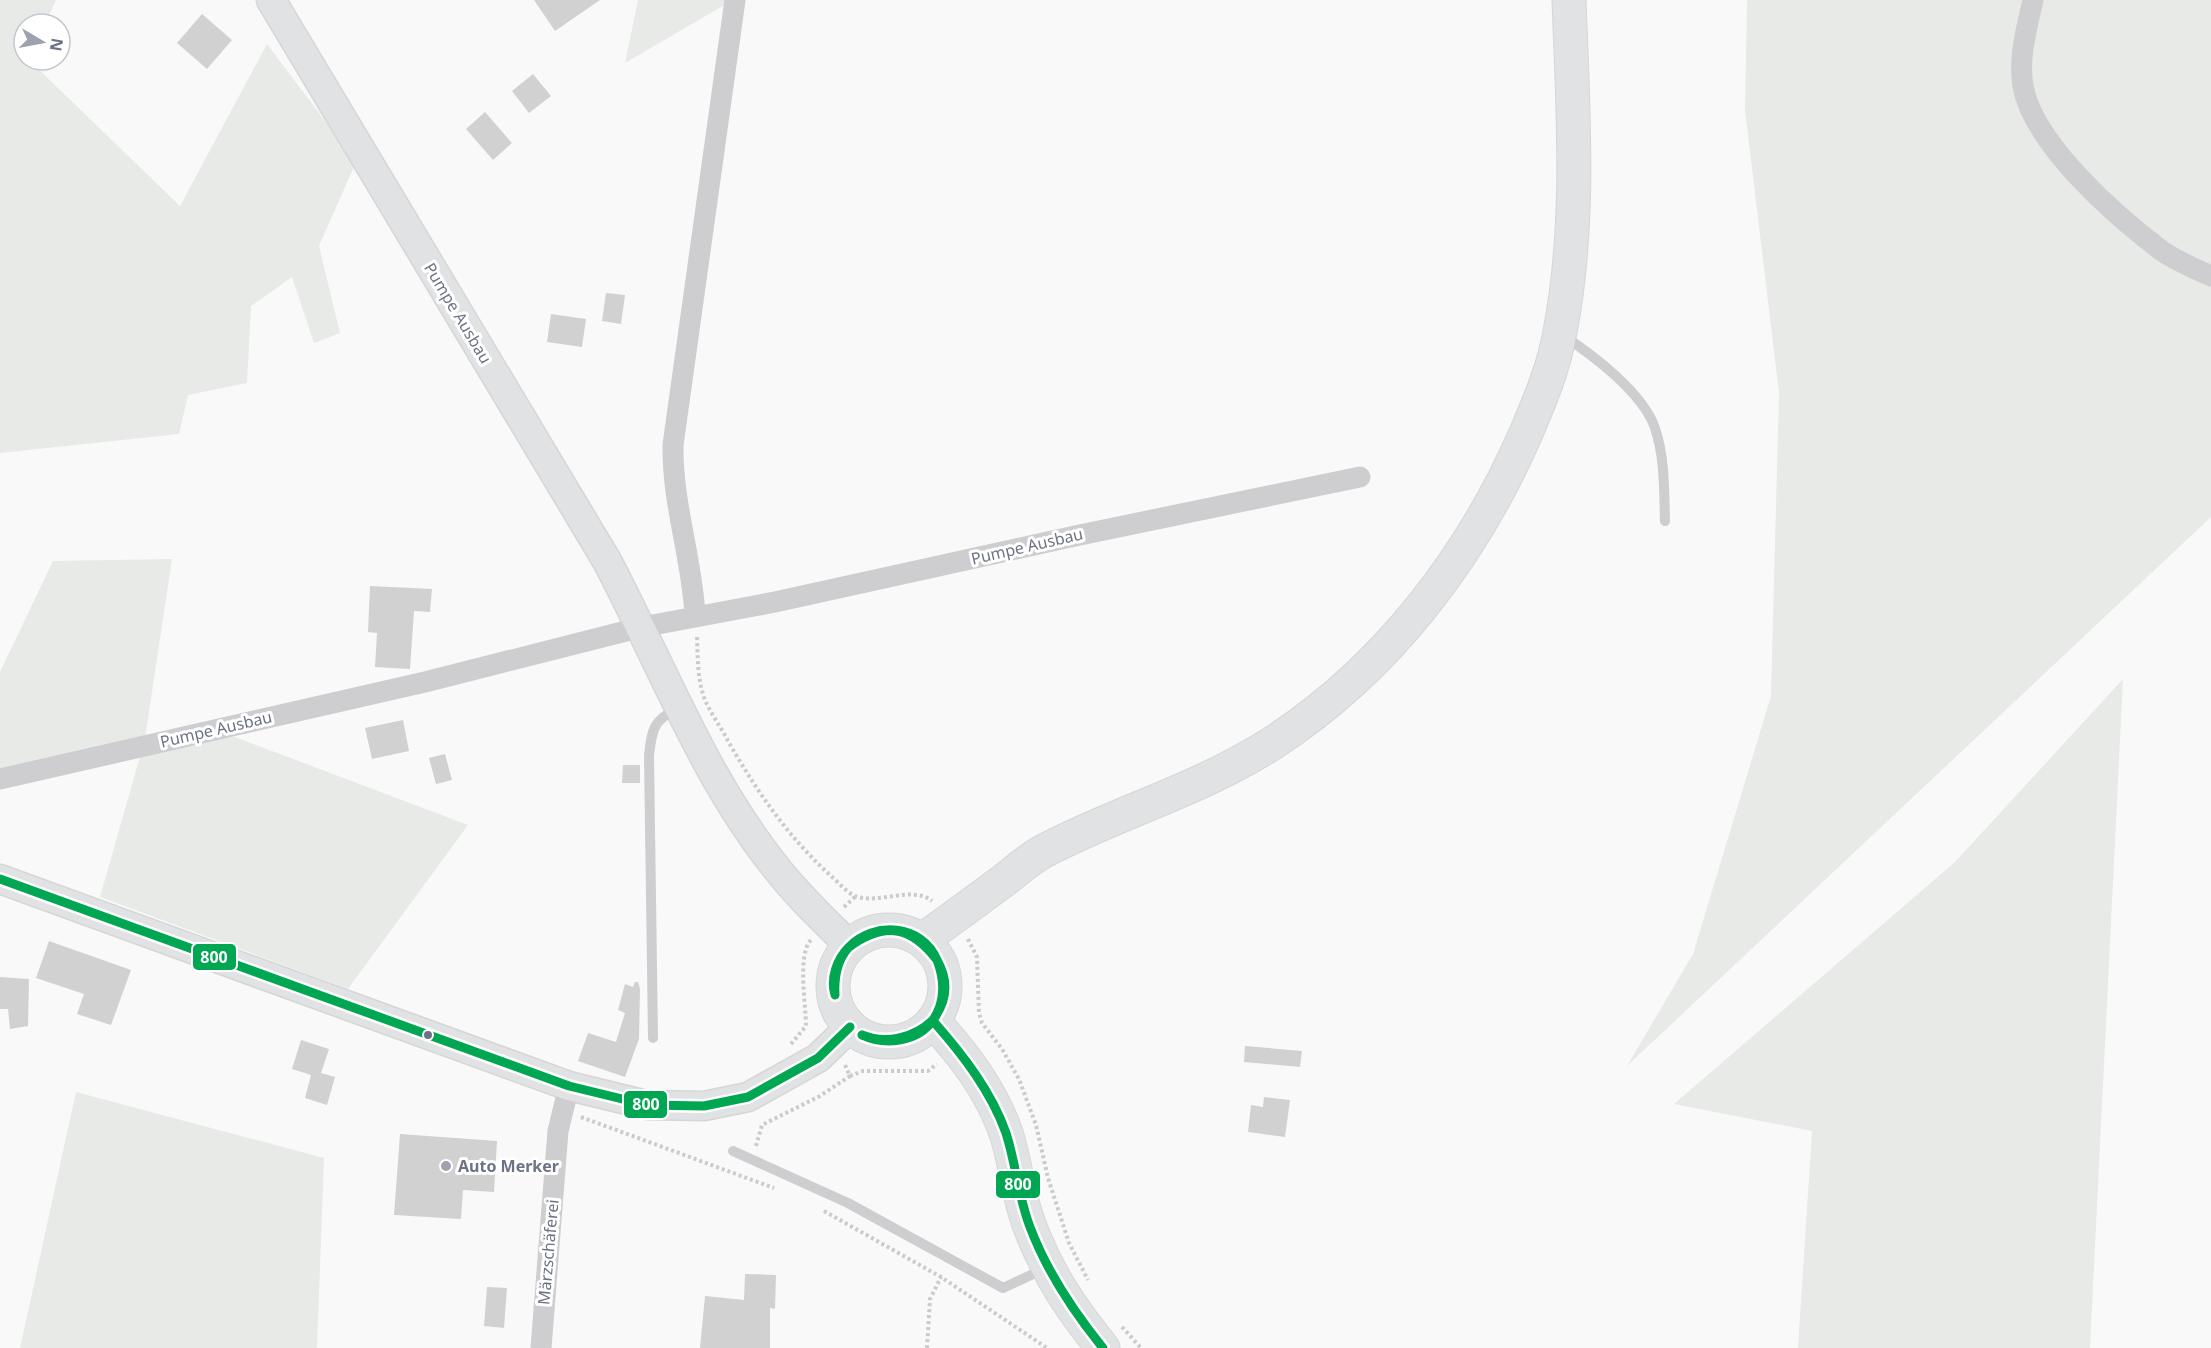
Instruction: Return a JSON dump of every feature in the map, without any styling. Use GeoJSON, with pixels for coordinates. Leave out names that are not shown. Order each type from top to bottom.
{"type":"FeatureCollection","features":[{"type":"Feature","properties":{"kind":"main road"},"geometry":{"type":"LineString","coordinates":[[922,940],[1041,852],[1195,786],[1271,744],[1341,691],[1409,622],[1440,585],[1469,543],[1517,454],[1551,368],[1560,333],[1572,240],[1576,174],[1569,0]]}},
{"type":"Feature","properties":{"kind":"main road"},"geometry":{"type":"LineString","coordinates":[[888,929],[904,931],[922,940],[934,952],[942,967],[945,986],[942,1005],[934,1022],[914,1035],[892,1042],[868,1038],[840,1038],[832,979],[839,960],[838,934],[867,933],[888,929]]}},
{"type":"Feature","properties":{"kind":"main road"},"geometry":{"type":"LineString","coordinates":[[934,1022],[957,1046],[987,1088],[1006,1132],[1028,1224],[1047,1268],[1071,1309],[1111,1335]]}},
{"type":"Feature","properties":{"kind":"street","name":"Pumpe Ausbau"},"geometry":{"type":"LineString","coordinates":[[271,0],[607,561],[642,627]]}},
{"type":"Feature","properties":{"kind":"street"},"geometry":{"type":"LineString","coordinates":[[695,615],[693,585],[672,472],[672,446],[735,0]]}},
{"type":"Feature","properties":{"kind":"street"},"geometry":{"type":"LineString","coordinates":[[2032,0],[2022,52],[2023,87],[2039,126],[2072,170],[2130,224],[2164,252],[2211,276]]}},
{"type":"Feature","properties":{"kind":"street","name":"Pumpe Ausbau"},"geometry":{"type":"LineString","coordinates":[[0,778],[424,682],[695,615],[775,602],[1075,536],[1360,477]]}},
{"type":"Feature","properties":{"kind":"street"},"geometry":{"type":"LineString","coordinates":[[642,627],[679,708],[728,798],[774,866],[838,934]]}},
{"type":"Feature","properties":{"kind":"street"},"geometry":{"type":"LineString","coordinates":[[0,879],[565,1098],[704,1106],[748,1097],[840,1038]]}},
{"type":"Feature","properties":{"kind":"street","name":"Märzschäferei"},"geometry":{"type":"LineString","coordinates":[[541,1348],[558,1131],[565,1098]]}},
{"type":"Feature","properties":{"kind":"lane"},"geometry":{"type":"LineString","coordinates":[[1560,333],[1596,358],[1629,388],[1655,426],[1663,465],[1665,521]]}},
{"type":"Feature","properties":{"kind":"lane"},"geometry":{"type":"LineString","coordinates":[[653,1038],[649,755],[652,730],[664,715],[679,708]]}},
{"type":"Feature","properties":{"kind":"lane"},"geometry":{"type":"LineString","coordinates":[[733,1151],[848,1203],[1003,1288],[1047,1268]]}},
{"type":"Feature","properties":{"kind":"path"},"geometry":{"type":"LineString","coordinates":[[695,615],[697,674],[706,701],[740,763],[784,828],[821,867],[856,896],[838,934],[805,946],[806,1026],[785,1052]]}},
{"type":"Feature","properties":{"kind":"path"},"geometry":{"type":"LineString","coordinates":[[747,1178],[762,1125],[863,1071],[928,1071],[982,1023],[1008,1059],[1019,1079],[1036,1125],[1048,1178],[1069,1243],[1089,1282]]}},
{"type":"Feature","properties":{"kind":"path"},"geometry":{"type":"LineString","coordinates":[[806,1026],[840,1038],[844,1062],[850,1076]]}},
{"type":"Feature","properties":{"kind":"path"},"geometry":{"type":"LineString","coordinates":[[565,1098],[747,1178],[781,1190]]}},
{"type":"Feature","properties":{"kind":"path"},"geometry":{"type":"LineString","coordinates":[[817,1207],[941,1277],[1047,1348]]}},
{"type":"Feature","properties":{"kind":"path"},"geometry":{"type":"LineString","coordinates":[[927,1348],[930,1299],[951,1258]]}},
{"type":"Feature","properties":{"kind":"path"},"geometry":{"type":"LineString","coordinates":[[1111,1335],[1141,1348]]}},
{"type":"Feature","properties":{"kind":"shaded area"},"geometry":{"type":"Polygon","coordinates":[[[0,0],[56,0],[50,12],[12,12],[12,72],[41,72],[180,206],[267,44],[356,162],[319,246],[340,333],[314,343],[292,277],[251,306],[247,383],[188,395],[179,434],[0,453],[0,0]]]}},
{"type":"Feature","properties":{"kind":"shaded area"},"geometry":{"type":"Polygon","coordinates":[[[638,0],[727,0],[726,4],[625,63],[638,0]]]}},
{"type":"Feature","properties":{"kind":"shaded area"},"geometry":{"type":"Polygon","coordinates":[[[1747,0],[2211,0],[2211,517],[1627,1066],[1693,954],[1771,696],[1779,393],[1745,110],[1747,0]]]}},
{"type":"Feature","properties":{"kind":"shaded area"},"geometry":{"type":"Polygon","coordinates":[[[172,559],[144,745],[235,737],[468,825],[348,989],[100,897],[143,746],[0,779],[0,672],[53,561],[172,559]]]}},
{"type":"Feature","properties":{"kind":"shaded area"},"geometry":{"type":"Polygon","coordinates":[[[2123,679],[2090,1348],[1798,1348],[1812,1131],[1674,1104],[1955,862],[2123,679]]]}},
{"type":"Feature","properties":{"kind":"shaded area"},"geometry":{"type":"Polygon","coordinates":[[[76,1092],[324,1158],[317,1348],[20,1348],[76,1092]]]}},
{"type":"Feature","properties":{"kind":"building"},"geometry":{"type":"Polygon","coordinates":[[[534,0],[600,0],[555,31],[534,0]]]}},
{"type":"Feature","properties":{"kind":"building"},"geometry":{"type":"Polygon","coordinates":[[[202,14],[232,40],[207,69],[177,43],[202,14]]]}},
{"type":"Feature","properties":{"kind":"building"},"geometry":{"type":"Polygon","coordinates":[[[533,74],[551,96],[529,113],[512,91],[533,74]]]}},
{"type":"Feature","properties":{"kind":"building"},"geometry":{"type":"Polygon","coordinates":[[[485,112],[512,143],[493,160],[466,129],[485,112]]]}},
{"type":"Feature","properties":{"kind":"building"},"geometry":{"type":"Polygon","coordinates":[[[606,293],[625,295],[621,324],[602,321],[606,293]]]}},
{"type":"Feature","properties":{"kind":"building"},"geometry":{"type":"Polygon","coordinates":[[[551,314],[586,319],[582,347],[547,342],[551,314]]]}},
{"type":"Feature","properties":{"kind":"building"},"geometry":{"type":"Polygon","coordinates":[[[370,586],[432,589],[430,612],[414,611],[410,669],[375,667],[377,633],[368,632],[370,586]]]}},
{"type":"Feature","properties":{"kind":"building"},"geometry":{"type":"Polygon","coordinates":[[[403,720],[409,751],[372,759],[365,728],[403,720]]]}},
{"type":"Feature","properties":{"kind":"building"},"geometry":{"type":"Polygon","coordinates":[[[445,754],[452,780],[436,784],[429,758],[445,754]]]}},
{"type":"Feature","properties":{"kind":"building"},"geometry":{"type":"Polygon","coordinates":[[[623,765],[640,765],[640,783],[622,783],[623,765]]]}},
{"type":"Feature","properties":{"kind":"building"},"geometry":{"type":"Polygon","coordinates":[[[49,941],[131,970],[111,1025],[77,1014],[84,994],[36,978],[49,941]]]}},
{"type":"Feature","properties":{"kind":"building"},"geometry":{"type":"Polygon","coordinates":[[[0,977],[29,979],[28,1026],[10,1029],[8,1009],[0,1009],[0,977]]]}},
{"type":"Feature","properties":{"kind":"building"},"geometry":{"type":"Polygon","coordinates":[[[635,982],[638,982],[640,989],[639,1039],[625,1077],[578,1061],[588,1033],[616,1042],[625,1013],[618,1010],[625,984],[633,987],[635,982]]]}},
{"type":"Feature","properties":{"kind":"building"},"geometry":{"type":"Polygon","coordinates":[[[301,1040],[329,1049],[321,1073],[335,1077],[327,1105],[305,1098],[311,1075],[292,1069],[301,1040]]]}},
{"type":"Feature","properties":{"kind":"building"},"geometry":{"type":"Polygon","coordinates":[[[1245,1046],[1302,1051],[1300,1067],[1244,1062],[1245,1046]]]}},
{"type":"Feature","properties":{"kind":"building"},"geometry":{"type":"Polygon","coordinates":[[[1264,1097],[1290,1100],[1285,1137],[1248,1132],[1251,1105],[1263,1107],[1264,1097]]]}},
{"type":"Feature","properties":{"kind":"building","name":"Auto Merker"},"geometry":{"type":"Polygon","coordinates":[[[400,1134],[497,1141],[494,1192],[463,1190],[461,1219],[394,1215],[400,1134]]]}},
{"type":"Feature","properties":{"kind":"building"},"geometry":{"type":"Polygon","coordinates":[[[745,1274],[776,1275],[775,1309],[770,1308],[770,1348],[700,1348],[705,1296],[744,1300],[745,1274]]]}},
{"type":"Feature","properties":{"kind":"building"},"geometry":{"type":"Polygon","coordinates":[[[487,1287],[507,1288],[504,1328],[484,1326],[487,1287]]]}},
{"type":"Feature","properties":{"kind":"transit line","name":"800"},"geometry":{"type":"LineString","coordinates":[[0,879],[569,1086],[647,1105],[704,1106],[748,1097],[818,1058],[850,1027]]}},
{"type":"Feature","properties":{"kind":"transit line","name":"800"},"geometry":{"type":"LineString","coordinates":[[849,947],[871,933],[897,930],[920,939],[930,948],[937,960]]}},
{"type":"Feature","properties":{"kind":"transit line","name":"800"},"geometry":{"type":"LineString","coordinates":[[849,947],[874,933],[897,931],[917,940],[937,960]]}},
{"type":"Feature","properties":{"kind":"transit line","name":"800"},"geometry":{"type":"LineString","coordinates":[[835,995],[833,982],[836,969],[841,957],[849,947]]}},
{"type":"Feature","properties":{"kind":"transit line","name":"800"},"geometry":{"type":"LineString","coordinates":[[835,995],[837,969],[849,947]]}},
{"type":"Feature","properties":{"kind":"transit line","name":"800"},"geometry":{"type":"LineString","coordinates":[[933,1020],[940,1006],[943,991],[942,976],[937,960]]}},
{"type":"Feature","properties":{"kind":"transit line","name":"800"},"geometry":{"type":"LineString","coordinates":[[933,1020],[941,1006],[945,991],[945,983],[937,960]]}},
{"type":"Feature","properties":{"kind":"transit line","name":"800"},"geometry":{"type":"LineString","coordinates":[[862,1035],[881,1039],[899,1038],[917,1031],[933,1020]]}},
{"type":"Feature","properties":{"kind":"transit line","name":"800"},"geometry":{"type":"LineString","coordinates":[[862,1035],[881,1040],[900,1040],[919,1033],[933,1020]]}},
{"type":"Feature","properties":{"kind":"transit line","name":"800"},"geometry":{"type":"LineString","coordinates":[[934,1022],[966,1061],[993,1103],[1006,1133],[1030,1227],[1044,1260],[1081,1320],[1103,1348]]}},
{"type":"Feature","properties":{"kind":"place","name":"Auto Merker"},"geometry":{"type":"Point","coordinates":[446,1166]}}]}
